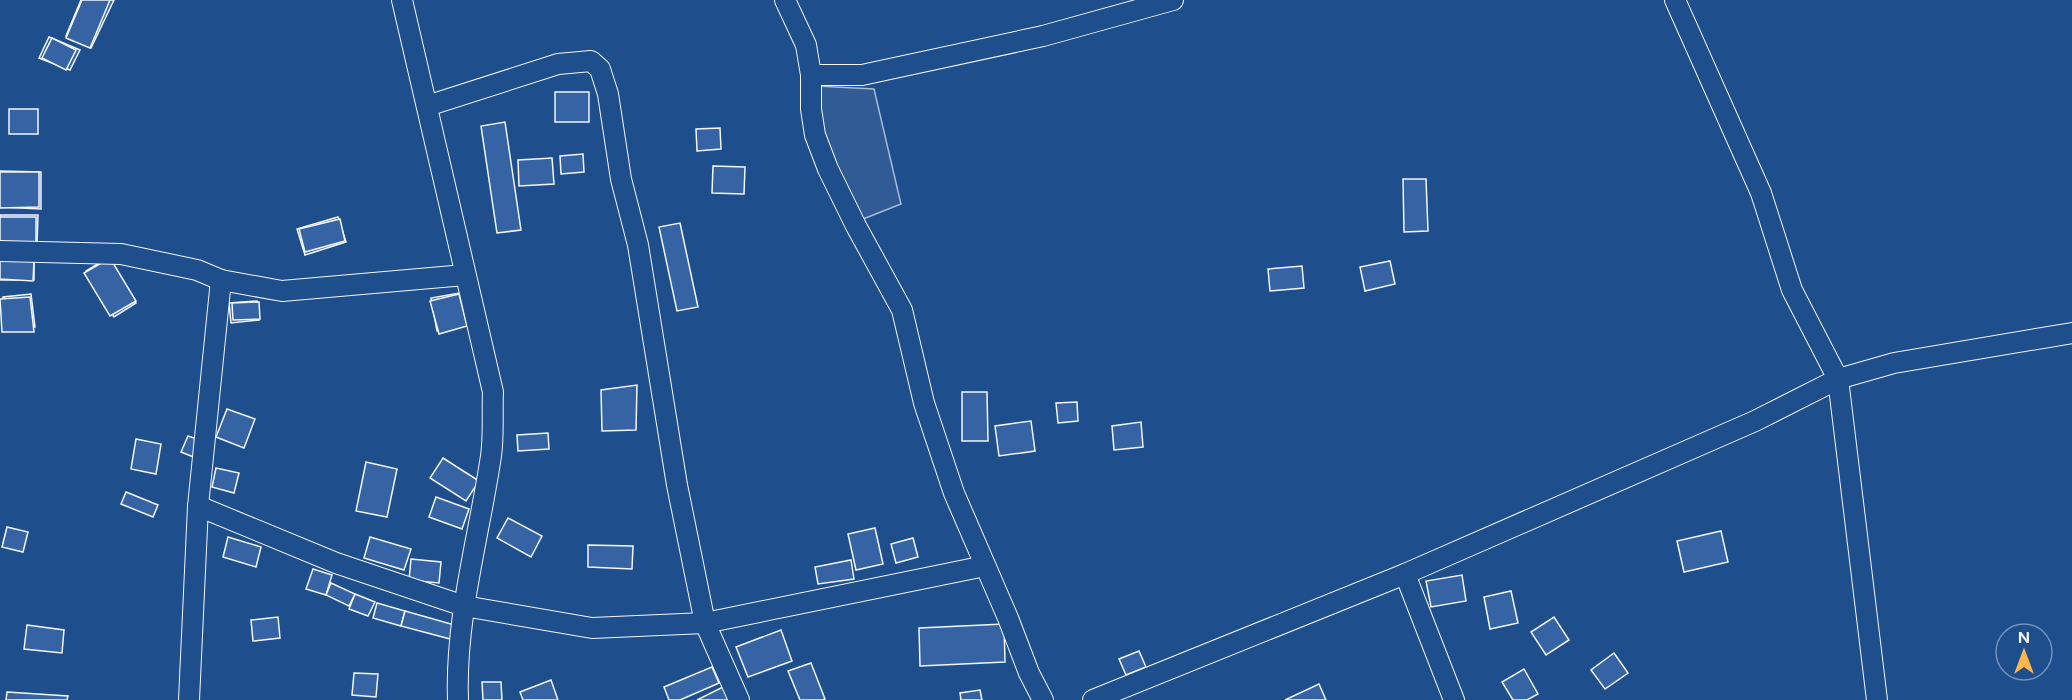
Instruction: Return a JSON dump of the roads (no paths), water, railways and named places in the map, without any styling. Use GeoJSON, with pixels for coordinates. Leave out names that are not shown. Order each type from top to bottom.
{"type":"FeatureCollection","features":[{"type":"Feature","properties":{"kind":"street"},"geometry":{"type":"LineString","coordinates":[[402,0],[493,392],[491,453],[464,606],[457,675],[458,700]]}},
{"type":"Feature","properties":{"kind":"street"},"geometry":{"type":"LineString","coordinates":[[785,0],[806,45],[811,75],[811,109],[815,135],[828,169],[902,310],[924,403],[954,493],[1029,673],[1043,700]]}},
{"type":"Feature","properties":{"kind":"street"},"geometry":{"type":"LineString","coordinates":[[811,75],[873,73],[1043,36],[1173,0]]}},
{"type":"Feature","properties":{"kind":"street"},"geometry":{"type":"LineString","coordinates":[[1675,0],[1761,193],[1792,290],[1838,379],[1877,700]]}},
{"type":"Feature","properties":{"kind":"street"},"geometry":{"type":"LineString","coordinates":[[427,106],[558,64],[591,61],[600,69],[608,94],[621,179],[638,245],[677,485],[705,623],[739,700]]}},
{"type":"Feature","properties":{"kind":"street"},"geometry":{"type":"LineString","coordinates":[[0,251],[122,254],[197,270],[221,280],[282,291],[465,275]]}},
{"type":"Feature","properties":{"kind":"street"},"geometry":{"type":"LineString","coordinates":[[189,700],[198,506],[221,280]]}},
{"type":"Feature","properties":{"kind":"street"},"geometry":{"type":"LineString","coordinates":[[1093,700],[1405,574],[1755,421],[1838,379],[1894,363],[2072,333]]}},
{"type":"Feature","properties":{"kind":"street"},"geometry":{"type":"LineString","coordinates":[[198,506],[336,563],[464,606],[592,628],[705,623],[985,566]]}},
{"type":"Feature","properties":{"kind":"street"},"geometry":{"type":"LineString","coordinates":[[1405,574],[1454,700]]}}]}
